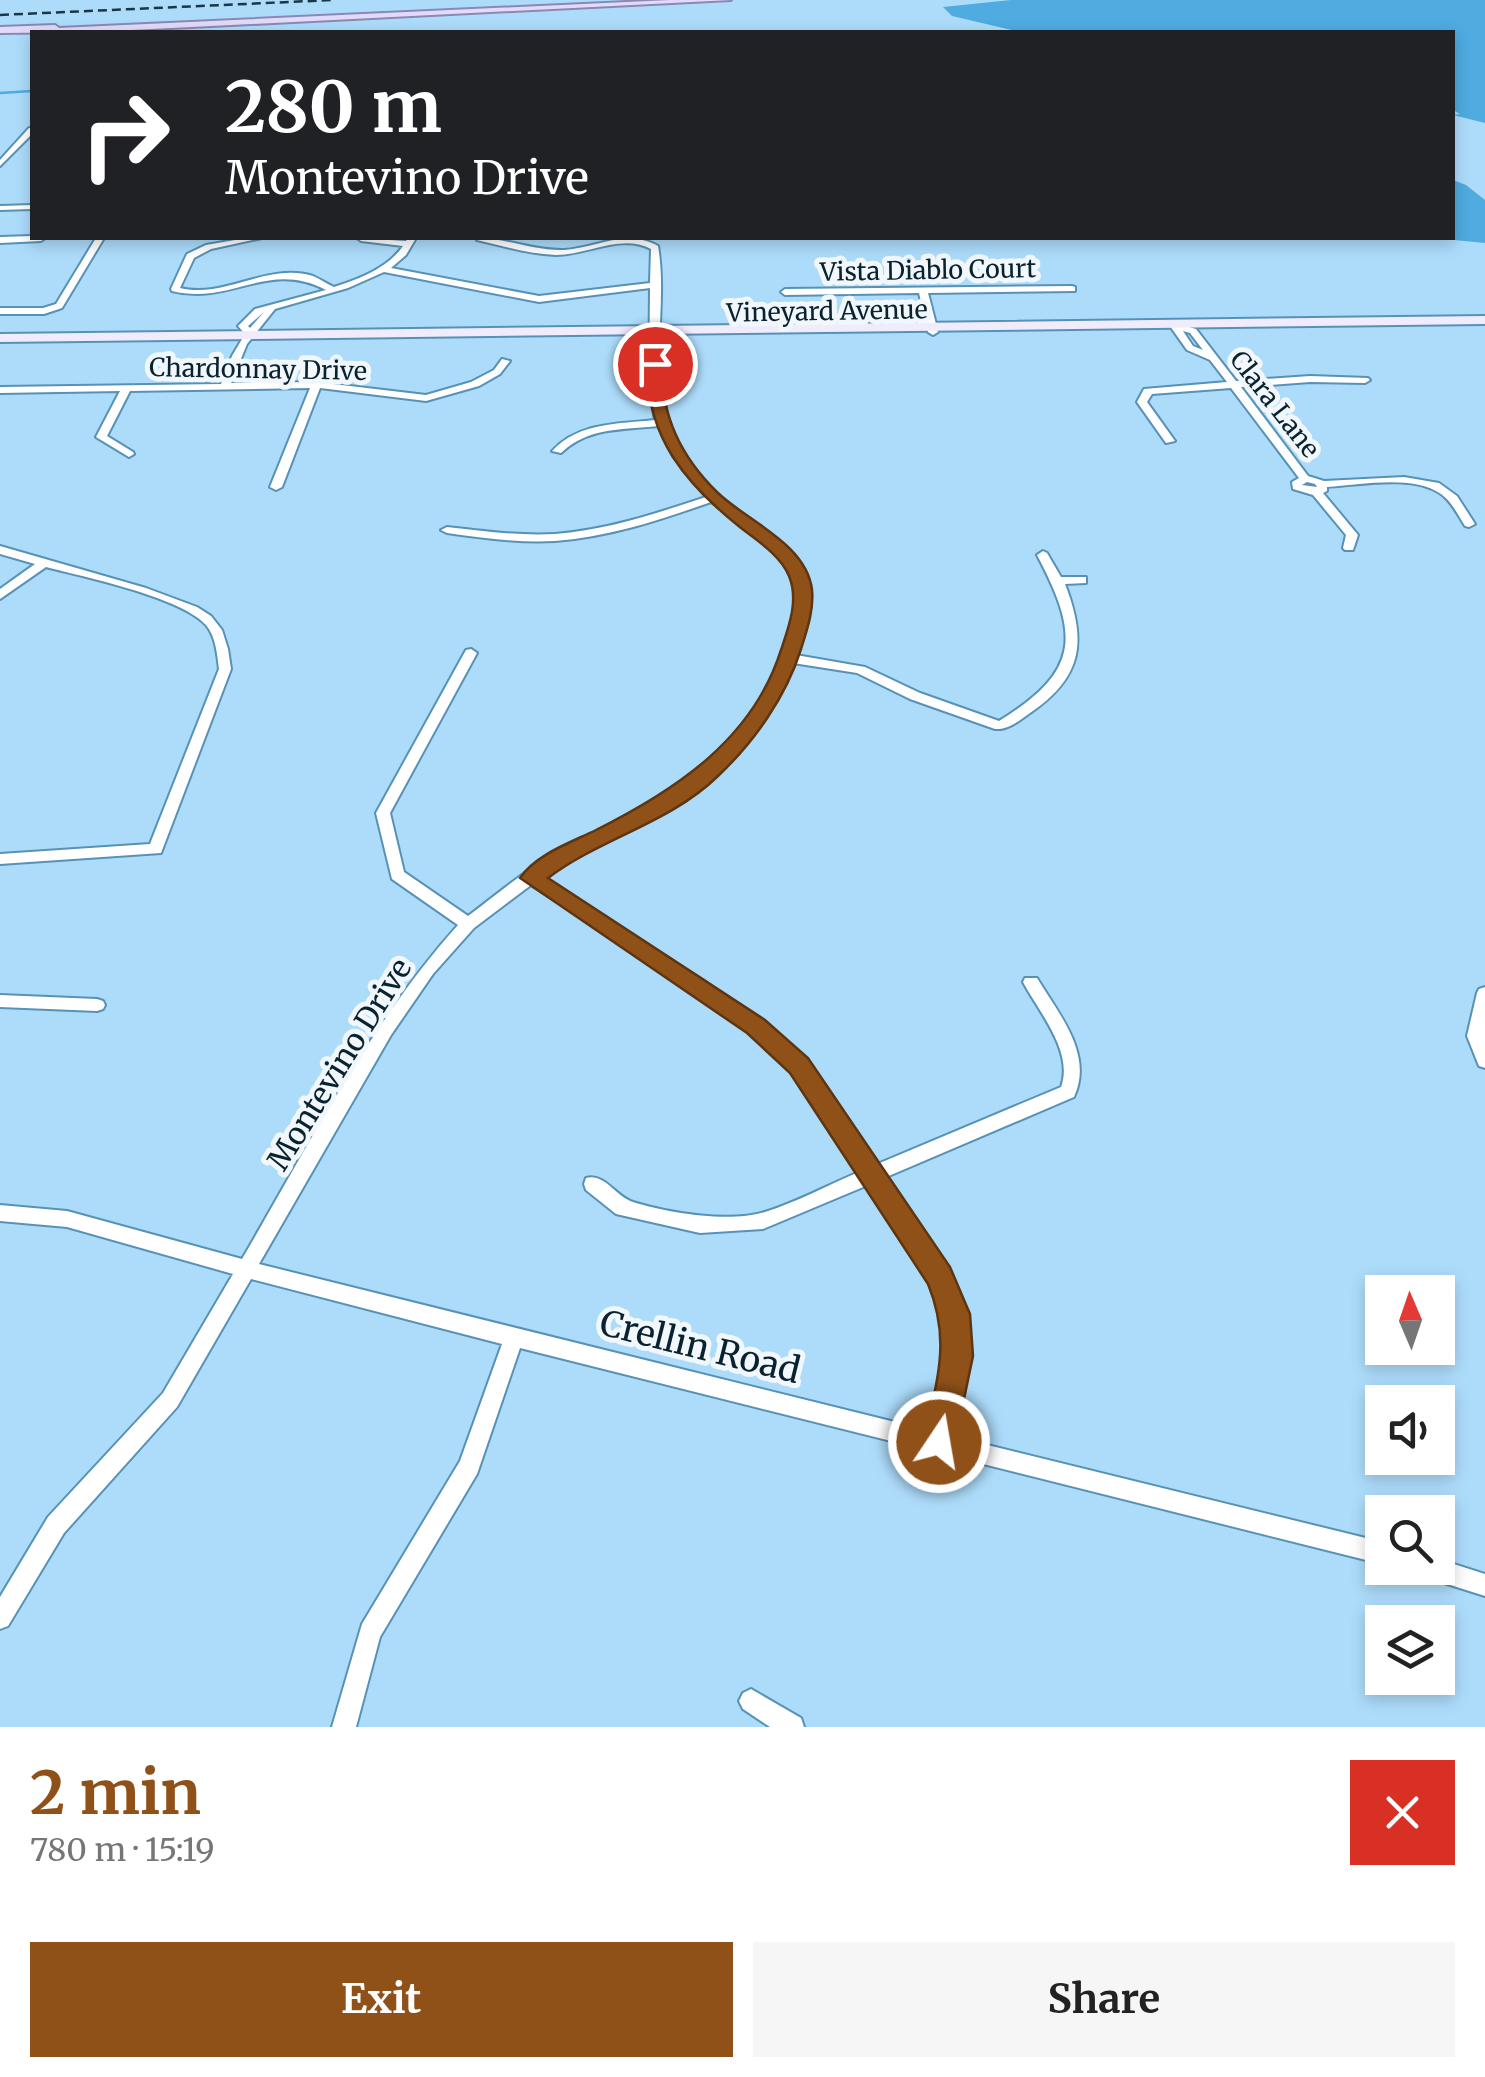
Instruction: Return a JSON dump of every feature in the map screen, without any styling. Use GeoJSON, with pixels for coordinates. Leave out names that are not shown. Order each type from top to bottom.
{"type":"FeatureCollection","features":[{"type":"Feature","properties":{"kind":"main road"},"geometry":{"type":"LineString","coordinates":[[40,30],[648,0]]}},
{"type":"Feature","properties":{"kind":"main road"},"geometry":{"type":"LineString","coordinates":[[85,30],[722,0]]}},
{"type":"Feature","properties":{"kind":"main road"},"geometry":{"type":"LineString","coordinates":[[0,32],[30,31]]}},
{"type":"Feature","properties":{"kind":"main road"},"geometry":{"type":"LineString","coordinates":[[0,32],[30,33]]}},
{"type":"Feature","properties":{"kind":"street"},"geometry":{"type":"LineString","coordinates":[[0,164],[30,132]]}},
{"type":"Feature","properties":{"kind":"street"},"geometry":{"type":"LineString","coordinates":[[0,208],[30,207]]}},
{"type":"Feature","properties":{"kind":"street"},"geometry":{"type":"LineString","coordinates":[[0,240],[30,239]]}},
{"type":"Feature","properties":{"kind":"street"},"geometry":{"type":"LineString","coordinates":[[0,311],[58,306],[99,240]]}},
{"type":"Feature","properties":{"kind":"street"},"geometry":{"type":"LineString","coordinates":[[248,240],[190,256],[174,289],[197,293],[286,275],[320,280],[331,289]]}},
{"type":"Feature","properties":{"kind":"street","name":"Montevino Drive"},"geometry":{"type":"LineString","coordinates":[[0,1618],[56,1525],[170,1400],[385,1030],[427,970],[468,924],[558,858],[662,806],[710,772],[766,707],[788,658],[801,617],[802,587],[796,569],[772,542],[713,498],[678,456],[661,423],[654,388],[655,248],[641,241],[566,252],[492,240]]}},
{"type":"Feature","properties":{"kind":"street"},"geometry":{"type":"LineString","coordinates":[[5,252],[14,241]]}},
{"type":"Feature","properties":{"kind":"street"},"geometry":{"type":"LineString","coordinates":[[386,270],[411,241]]}},
{"type":"Feature","properties":{"kind":"street"},"geometry":{"type":"LineString","coordinates":[[225,386],[245,340],[262,326],[272,307],[386,270],[539,299],[655,285]]}},
{"type":"Feature","properties":{"kind":"street","name":"Vista Diablo Court"},"geometry":{"type":"LineString","coordinates":[[785,292],[1072,289]]}},
{"type":"Feature","properties":{"kind":"street"},"geometry":{"type":"LineString","coordinates":[[923,291],[932,329]]}},
{"type":"Feature","properties":{"kind":"street","name":"Vineyard Avenue"},"geometry":{"type":"LineString","coordinates":[[0,349],[245,340],[1176,329],[1485,320]]}},
{"type":"Feature","properties":{"kind":"street","name":"Vineyard Avenue"},"geometry":{"type":"LineString","coordinates":[[1176,329],[1354,322]]}},
{"type":"Feature","properties":{"kind":"street","name":"Clara Lane"},"geometry":{"type":"LineString","coordinates":[[1176,329],[1190,348],[1209,357],[1305,479],[1319,488],[1352,535],[1349,548]]}},
{"type":"Feature","properties":{"kind":"street","name":"Clara Lane"},"geometry":{"type":"LineString","coordinates":[[1193,331],[1210,352],[1209,357]]}},
{"type":"Feature","properties":{"kind":"street","name":"Vineyard Avenue"},"geometry":{"type":"LineString","coordinates":[[0,338],[245,340]]}},
{"type":"Feature","properties":{"kind":"street","name":"Chardonnay Drive"},"geometry":{"type":"LineString","coordinates":[[0,390],[316,385],[426,398],[475,384],[497,372],[504,361]]}},
{"type":"Feature","properties":{"kind":"street"},"geometry":{"type":"LineString","coordinates":[[1170,442],[1142,402],[1143,394],[1158,389],[1231,384],[1365,380]]}},
{"type":"Feature","properties":{"kind":"street"},"geometry":{"type":"LineString","coordinates":[[276,487],[316,385]]}},
{"type":"Feature","properties":{"kind":"street"},"geometry":{"type":"LineString","coordinates":[[127,388],[101,437],[129,454]]}},
{"type":"Feature","properties":{"kind":"street"},"geometry":{"type":"LineString","coordinates":[[557,451],[567,439],[584,431],[661,423]]}},
{"type":"Feature","properties":{"kind":"street"},"geometry":{"type":"LineString","coordinates":[[1319,488],[1407,480],[1432,484],[1448,494],[1468,524]]}},
{"type":"Feature","properties":{"kind":"street"},"geometry":{"type":"LineString","coordinates":[[447,530],[562,539],[604,534],[713,498]]}},
{"type":"Feature","properties":{"kind":"street"},"geometry":{"type":"LineString","coordinates":[[0,550],[41,566],[184,604],[208,619],[222,642],[225,669],[156,849],[0,859]]}},
{"type":"Feature","properties":{"kind":"street"},"geometry":{"type":"LineString","coordinates":[[788,658],[860,670],[915,696],[1000,726],[1052,691],[1066,670],[1075,641],[1071,612],[1044,554]]}},
{"type":"Feature","properties":{"kind":"street"},"geometry":{"type":"LineString","coordinates":[[0,595],[41,566]]}},
{"type":"Feature","properties":{"kind":"street"},"geometry":{"type":"LineString","coordinates":[[1058,581],[1082,580]]}},
{"type":"Feature","properties":{"kind":"street"},"geometry":{"type":"LineString","coordinates":[[468,924],[397,875],[383,813],[471,653]]}},
{"type":"Feature","properties":{"kind":"street"},"geometry":{"type":"LineString","coordinates":[[532,878],[756,1026],[799,1066],[939,1276],[955,1314],[958,1356],[939,1442]]}},
{"type":"Feature","properties":{"kind":"street"},"geometry":{"type":"LineString","coordinates":[[593,1184],[623,1208],[700,1225],[763,1221],[1068,1092],[1074,1082],[1071,1059],[1030,982]]}},
{"type":"Feature","properties":{"kind":"street"},"geometry":{"type":"LineString","coordinates":[[1485,993],[1475,1036],[1485,1062]]}},
{"type":"Feature","properties":{"kind":"street"},"geometry":{"type":"LineString","coordinates":[[0,1001],[96,1005]]}},
{"type":"Feature","properties":{"kind":"street","name":"Crellin Road"},"geometry":{"type":"LineString","coordinates":[[0,1213],[67,1219],[322,1290],[1365,1549]]}},
{"type":"Feature","properties":{"kind":"street"},"geometry":{"type":"LineString","coordinates":[[344,1727],[370,1632],[469,1467],[514,1337]]}},
{"type":"Feature","properties":{"kind":"street"},"geometry":{"type":"LineString","coordinates":[[1455,1576],[1485,1585]]}},
{"type":"Feature","properties":{"kind":"street"},"geometry":{"type":"LineString","coordinates":[[751,1700],[792,1727]]}},
{"type":"Feature","properties":{"kind":"water"},"geometry":{"type":"Polygon","coordinates":[[[1011,0],[1485,0],[1485,123],[1455,116],[1460,114],[1455,111],[1455,30],[1012,30],[952,16],[943,7],[1011,0]]]}},
{"type":"Feature","properties":{"kind":"water"},"geometry":{"type":"Polygon","coordinates":[[[1455,181],[1485,200],[1485,243],[1454,240],[1455,181]]]}},
{"type":"Feature","properties":{"kind":"waterway"},"geometry":{"type":"LineString","coordinates":[[0,93],[30,91]]}},
{"type":"Feature","properties":{"kind":"railway"},"geometry":{"type":"LineString","coordinates":[[0,15],[333,0]]}},
{"type":"Feature","properties":{"kind":"route"},"geometry":{"type":"LineString","coordinates":[[655,364],[654,388],[661,423],[678,456],[713,498],[772,542],[796,569],[802,587],[801,617],[766,707],[710,772],[662,806],[558,858],[532,878],[756,1026],[799,1066],[939,1276],[955,1314],[958,1356],[939,1442]]}}]}
